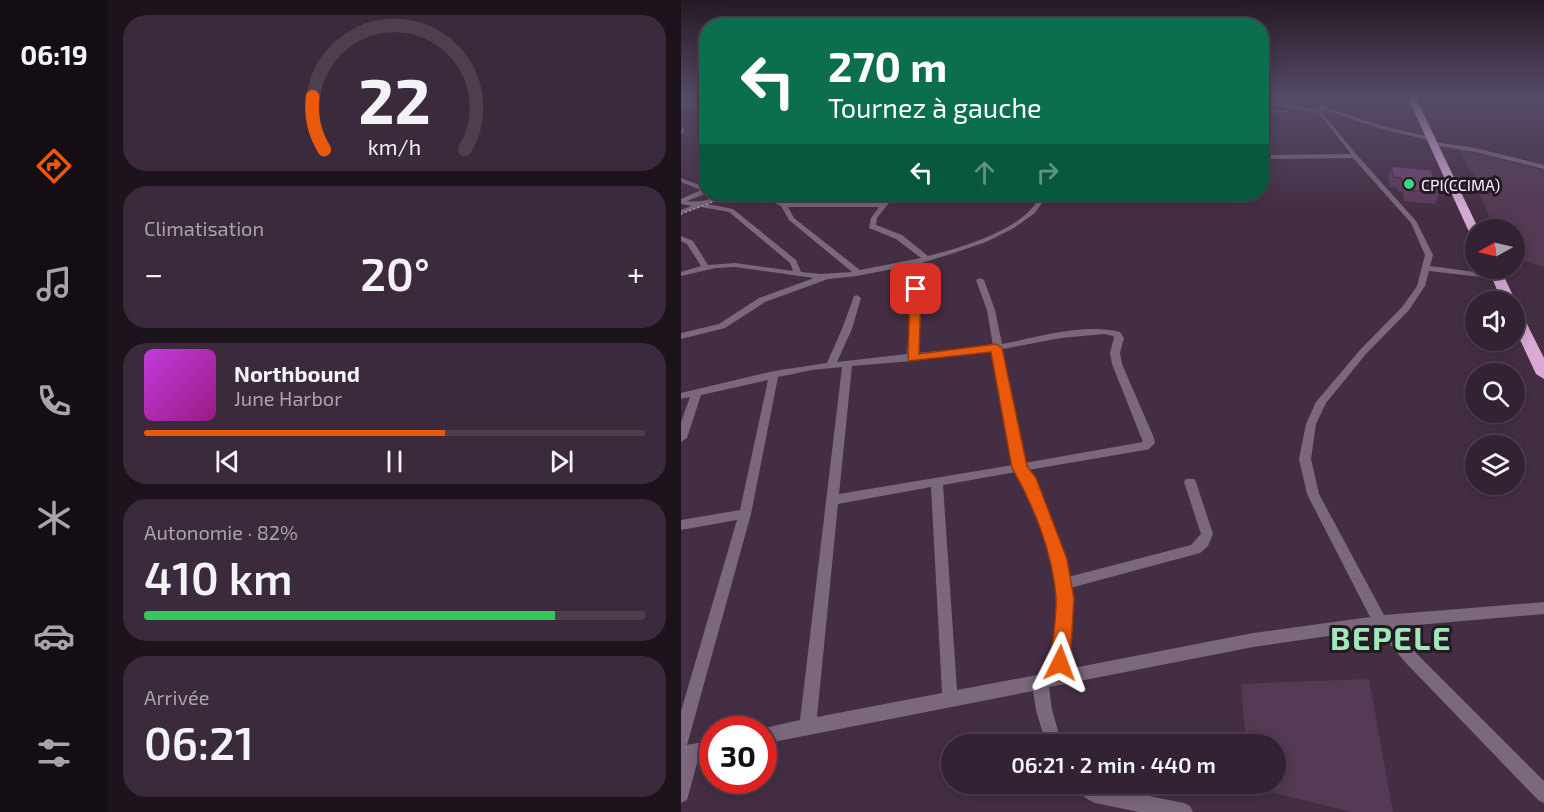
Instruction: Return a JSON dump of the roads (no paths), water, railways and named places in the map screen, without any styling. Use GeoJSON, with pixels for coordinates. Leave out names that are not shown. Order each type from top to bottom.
{"type":"FeatureCollection","features":[{"type":"Feature","properties":{"kind":"highway"},"geometry":{"type":"LineString","coordinates":[[1430,136],[1469,219]]}},
{"type":"Feature","properties":{"kind":"highway"},"geometry":{"type":"LineString","coordinates":[[1525,335],[1544,374]]}},
{"type":"Feature","properties":{"kind":"street"},"geometry":{"type":"LineString","coordinates":[[1340,136],[1355,156],[1414,222],[1429,255],[1421,286],[1406,308],[1363,352],[1321,402],[1311,424],[1305,459],[1313,494],[1380,622],[1411,658],[1544,794]]}},
{"type":"Feature","properties":{"kind":"street"},"geometry":{"type":"LineString","coordinates":[[1415,136],[1544,167]]}},
{"type":"Feature","properties":{"kind":"street"},"geometry":{"type":"LineString","coordinates":[[1269,157],[1355,156]]}},
{"type":"Feature","properties":{"kind":"street"},"geometry":{"type":"LineString","coordinates":[[681,180],[699,187]]}},
{"type":"Feature","properties":{"kind":"street"},"geometry":{"type":"LineString","coordinates":[[681,201],[699,193]]}},
{"type":"Feature","properties":{"kind":"street"},"geometry":{"type":"LineString","coordinates":[[681,201],[731,210],[793,262],[797,272]]}},
{"type":"Feature","properties":{"kind":"street"},"geometry":{"type":"LineString","coordinates":[[681,212],[711,201]]}},
{"type":"Feature","properties":{"kind":"street"},"geometry":{"type":"LineString","coordinates":[[775,201],[784,205],[884,204]]}},
{"type":"Feature","properties":{"kind":"street"},"geometry":{"type":"LineString","coordinates":[[887,201],[872,226],[899,237],[926,258]]}},
{"type":"Feature","properties":{"kind":"street"},"geometry":{"type":"LineString","coordinates":[[681,336],[722,326],[762,300],[828,276],[926,258],[956,250],[1021,222],[1040,206],[1042,201]]}},
{"type":"Feature","properties":{"kind":"street"},"geometry":{"type":"LineString","coordinates":[[784,205],[791,219],[857,272]]}},
{"type":"Feature","properties":{"kind":"street"},"geometry":{"type":"LineString","coordinates":[[681,238],[690,243],[706,268]]}},
{"type":"Feature","properties":{"kind":"street"},"geometry":{"type":"LineString","coordinates":[[681,274],[724,265],[828,276]]}},
{"type":"Feature","properties":{"kind":"street"},"geometry":{"type":"LineString","coordinates":[[1427,268],[1465,271]]}},
{"type":"Feature","properties":{"kind":"street"},"geometry":{"type":"LineString","coordinates":[[980,280],[991,310],[1019,468],[1028,478],[1059,559],[1065,619],[1059,648],[1061,678]]}},
{"type":"Feature","properties":{"kind":"street"},"geometry":{"type":"LineString","coordinates":[[912,358],[916,289]]}},
{"type":"Feature","properties":{"kind":"street"},"geometry":{"type":"LineString","coordinates":[[830,366],[847,329],[857,298]]}},
{"type":"Feature","properties":{"kind":"street"},"geometry":{"type":"LineString","coordinates":[[681,396],[774,374],[830,366],[996,348],[1061,335],[1104,332],[1117,334],[1116,364],[1148,438],[1149,443],[1145,447],[833,500]]}},
{"type":"Feature","properties":{"kind":"street"},"geometry":{"type":"LineString","coordinates":[[808,725],[847,364]]}},
{"type":"Feature","properties":{"kind":"street"},"geometry":{"type":"LineString","coordinates":[[681,794],[685,749],[745,514],[774,374]]}},
{"type":"Feature","properties":{"kind":"street"},"geometry":{"type":"LineString","coordinates":[[681,438],[697,392]]}},
{"type":"Feature","properties":{"kind":"street"},"geometry":{"type":"LineString","coordinates":[[937,482],[950,698]]}},
{"type":"Feature","properties":{"kind":"street"},"geometry":{"type":"LineString","coordinates":[[1063,584],[1183,554],[1203,542],[1206,528],[1190,482]]}},
{"type":"Feature","properties":{"kind":"street"},"geometry":{"type":"LineString","coordinates":[[681,525],[745,514]]}},
{"type":"Feature","properties":{"kind":"street"},"geometry":{"type":"LineString","coordinates":[[777,733],[1253,640],[1380,622],[1544,608]]}},
{"type":"Feature","properties":{"kind":"street"},"geometry":{"type":"LineString","coordinates":[[1040,681],[1044,710],[1051,734]]}},
{"type":"Feature","properties":{"kind":"street"},"geometry":{"type":"LineString","coordinates":[[1095,794],[1184,812]]}},
{"type":"Feature","properties":{"kind":"railway"},"geometry":{"type":"LineString","coordinates":[[681,214],[715,201]]}},
{"type":"Feature","properties":{"kind":"place","name":"CPI(CCIMA)"},"geometry":{"type":"Point","coordinates":[1409,184]}},
{"type":"Feature","properties":{"kind":"district","name":"BEPELE"},"geometry":{"type":"Point","coordinates":[1391,637]}}]}
